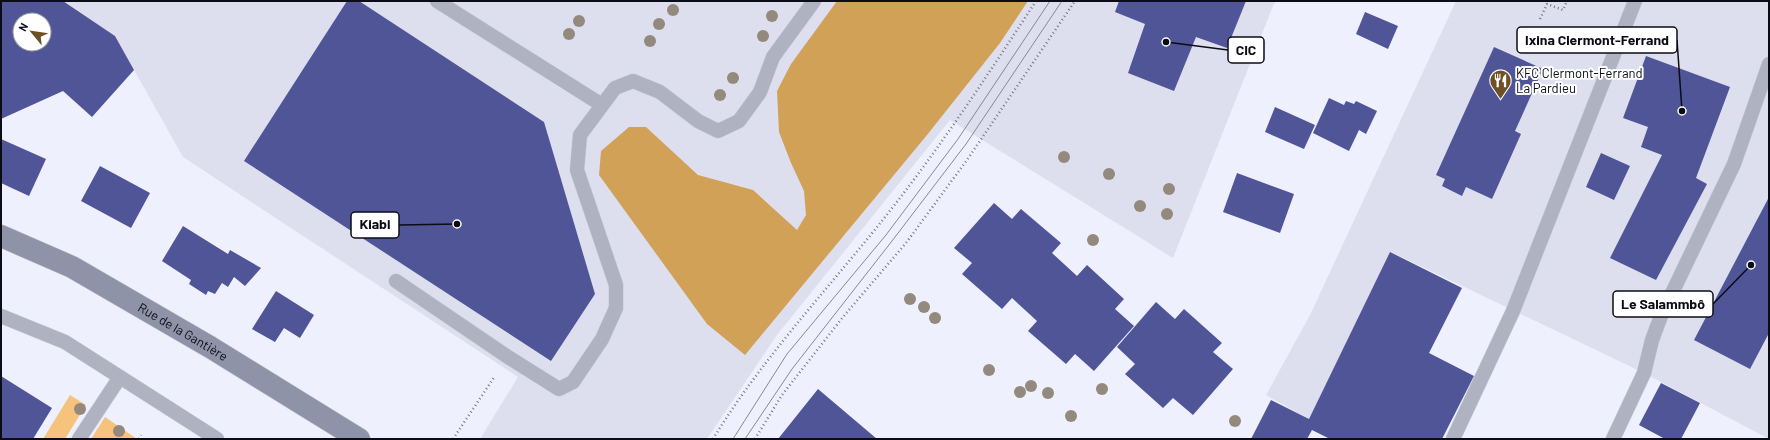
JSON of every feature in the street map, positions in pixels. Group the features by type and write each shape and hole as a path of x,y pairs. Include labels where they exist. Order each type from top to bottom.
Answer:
{"main road":[{"name":"Rue de la Gantière","path":"1,236 72,267 210,347 359,439"}],"lane":[{"path":"437,1 602,105"},
{"path":"396,281 508,357 560,389 573,382 602,339 616,308 616,285 577,170 580,135 615,88 633,81 660,92 698,121 718,131 739,121 760,92 773,57 814,1"},
{"path":"1453,439 1513,311 1635,1"},
{"path":"1613,439 1644,373 1652,340 1661,316 1734,164 1769,64"},
{"path":"1,316 65,342 217,439"},
{"path":"79,439 120,377"}],"path":[{"path":"713,439 726,418 770,357 889,213 943,141 1036,1"},
{"path":"755,439 782,395 843,317 906,243 967,160 1075,1"},
{"path":"1540,19 1547,4 1562,10 1567,1"},
{"path":"453,439 497,373"},
{"path":"139,439 141,435"}],"shaded area":[{"path":"64,1 1275,1 1173,258 950,120 777,335 707,439 480,439 518,377 183,157 115,36"},
{"path":"837,1 1028,1 1000,43 927,135 745,355 707,324 599,175 601,151 629,127 646,127 698,175 753,190 797,230 806,215 804,191 779,132 777,91 791,64"},
{"path":"1456,1 1769,1 1769,439 1644,373 1391,252 1309,419 1266,395 1310,315"},
{"path":"70,395 86,405 65,439 43,439"},
{"path":"105,417 137,439 91,439"}],"building":[{"path":"1,1 63,1 115,36 134,70 92,117 63,91 1,119"},
{"path":"347,1 359,1 544,122 595,294 551,361 244,161"},
{"path":"1119,1 1246,1 1227,48 1196,37 1174,91 1128,73 1145,24 1115,12"},
{"path":"1365,12 1398,26 1388,49 1356,34"},
{"name":"KFC Clermont-Ferrand La Pardieu","path":"1494,47 1543,69 1515,131 1521,134 1492,199 1466,187 1462,196 1442,186 1445,179 1436,175"},
{"path":"1646,56 1730,87 1696,178 1707,184 1656,280 1610,258 1662,155 1641,147 1648,127 1623,118"},
{"path":"1329,98 1344,105 1346,101 1354,104 1356,101 1377,111 1366,134 1359,130 1349,151 1313,133"},
{"path":"1275,107 1315,125 1304,149 1265,132"},
{"path":"1,139 46,159 29,196 1,183"},
{"path":"1601,153 1630,166 1614,200 1586,187"},
{"path":"100,166 150,193 131,228 81,201"},
{"path":"1237,173 1294,194 1280,233 1223,212"},
{"path":"1769,197 1769,333 1750,369 1694,340"},
{"path":"994,203 1012,219 1021,209 1061,243 1052,253 1077,276 1087,265 1124,299 1115,309 1134,326 1094,371 1075,354 1066,364 1028,331 1037,321 1012,298 1002,309 962,274 972,263 954,248"},
{"path":"183,226 228,254 230,250 261,268 245,286 234,277 228,287 222,283 215,294 208,291 206,295 189,284 191,280 162,261"},
{"path":"1390,252 1462,288 1429,353 1474,376 1442,439 1330,439 1312,430 1307,439 1251,439 1271,400 1309,419"},
{"path":"276,291 314,315 300,338 284,328 275,342 252,329"},
{"path":"1156,302 1175,319 1184,309 1222,343 1213,352 1233,369 1193,415 1173,398 1163,408 1125,374 1135,364 1117,347"},
{"path":"1,376 52,408 33,439 1,439"},
{"path":"1661,383 1700,403 1681,439 1665,439 1639,425"},
{"path":"818,389 877,439 778,439"}],"tram line":[{"path":"733,439 787,354 886,235 958,139 1050,1"},
{"path":"745,439 792,369 966,144 1062,1"}],"place":[{"name":"CIC","path":"1166,42"},
{"name":"KFC Clermont-Ferrand La Pardieu","path":"1500,100"},
{"name":"Ixina Clermont-Ferrand","path":"1682,111"},
{"name":"Kiabi","path":"457,224"},
{"name":"Le Salammbô","path":"1751,265"}]}
